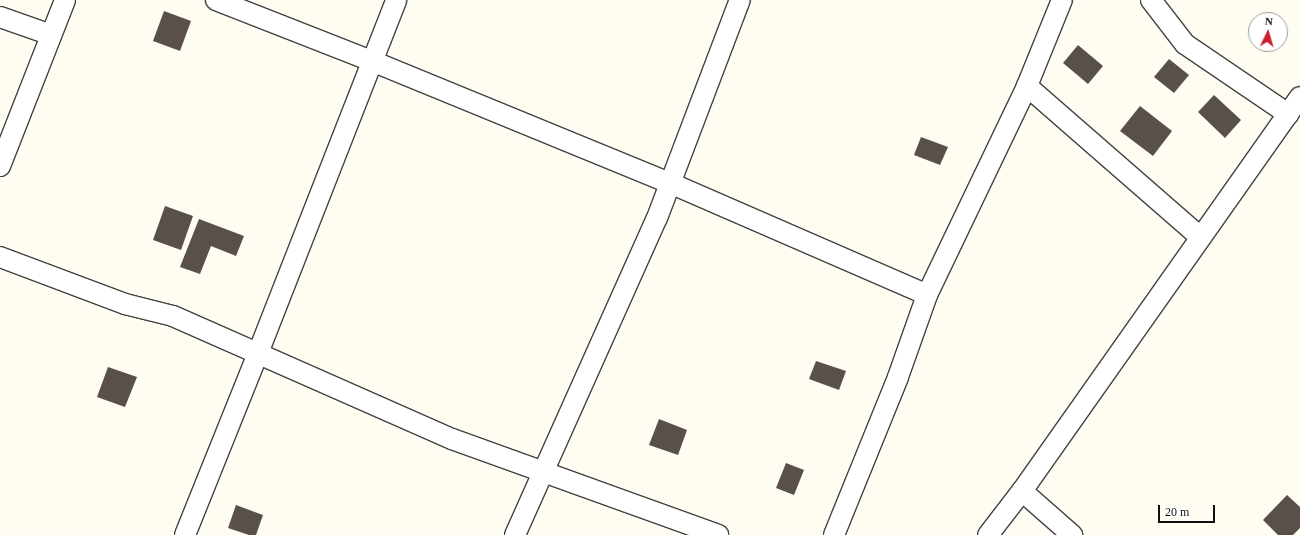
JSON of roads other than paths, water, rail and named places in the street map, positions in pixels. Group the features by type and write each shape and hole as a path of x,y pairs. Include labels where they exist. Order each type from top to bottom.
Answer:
{"street":[{"path":"0,166 65,0"},
{"path":"216,0 372,61 670,183 927,295"},
{"path":"185,535 396,0"},
{"path":"515,535 653,225 740,0"},
{"path":"834,535 898,377 927,295 1027,86 1062,0"},
{"path":"1151,0 1185,44 1288,114"},
{"path":"0,17 51,36"},
{"path":"1027,86 1200,237"},
{"path":"988,535 1022,491 1300,97"},
{"path":"0,257 125,304 173,316 452,439 542,473 718,535"},
{"path":"1022,491 1072,535"}]}
